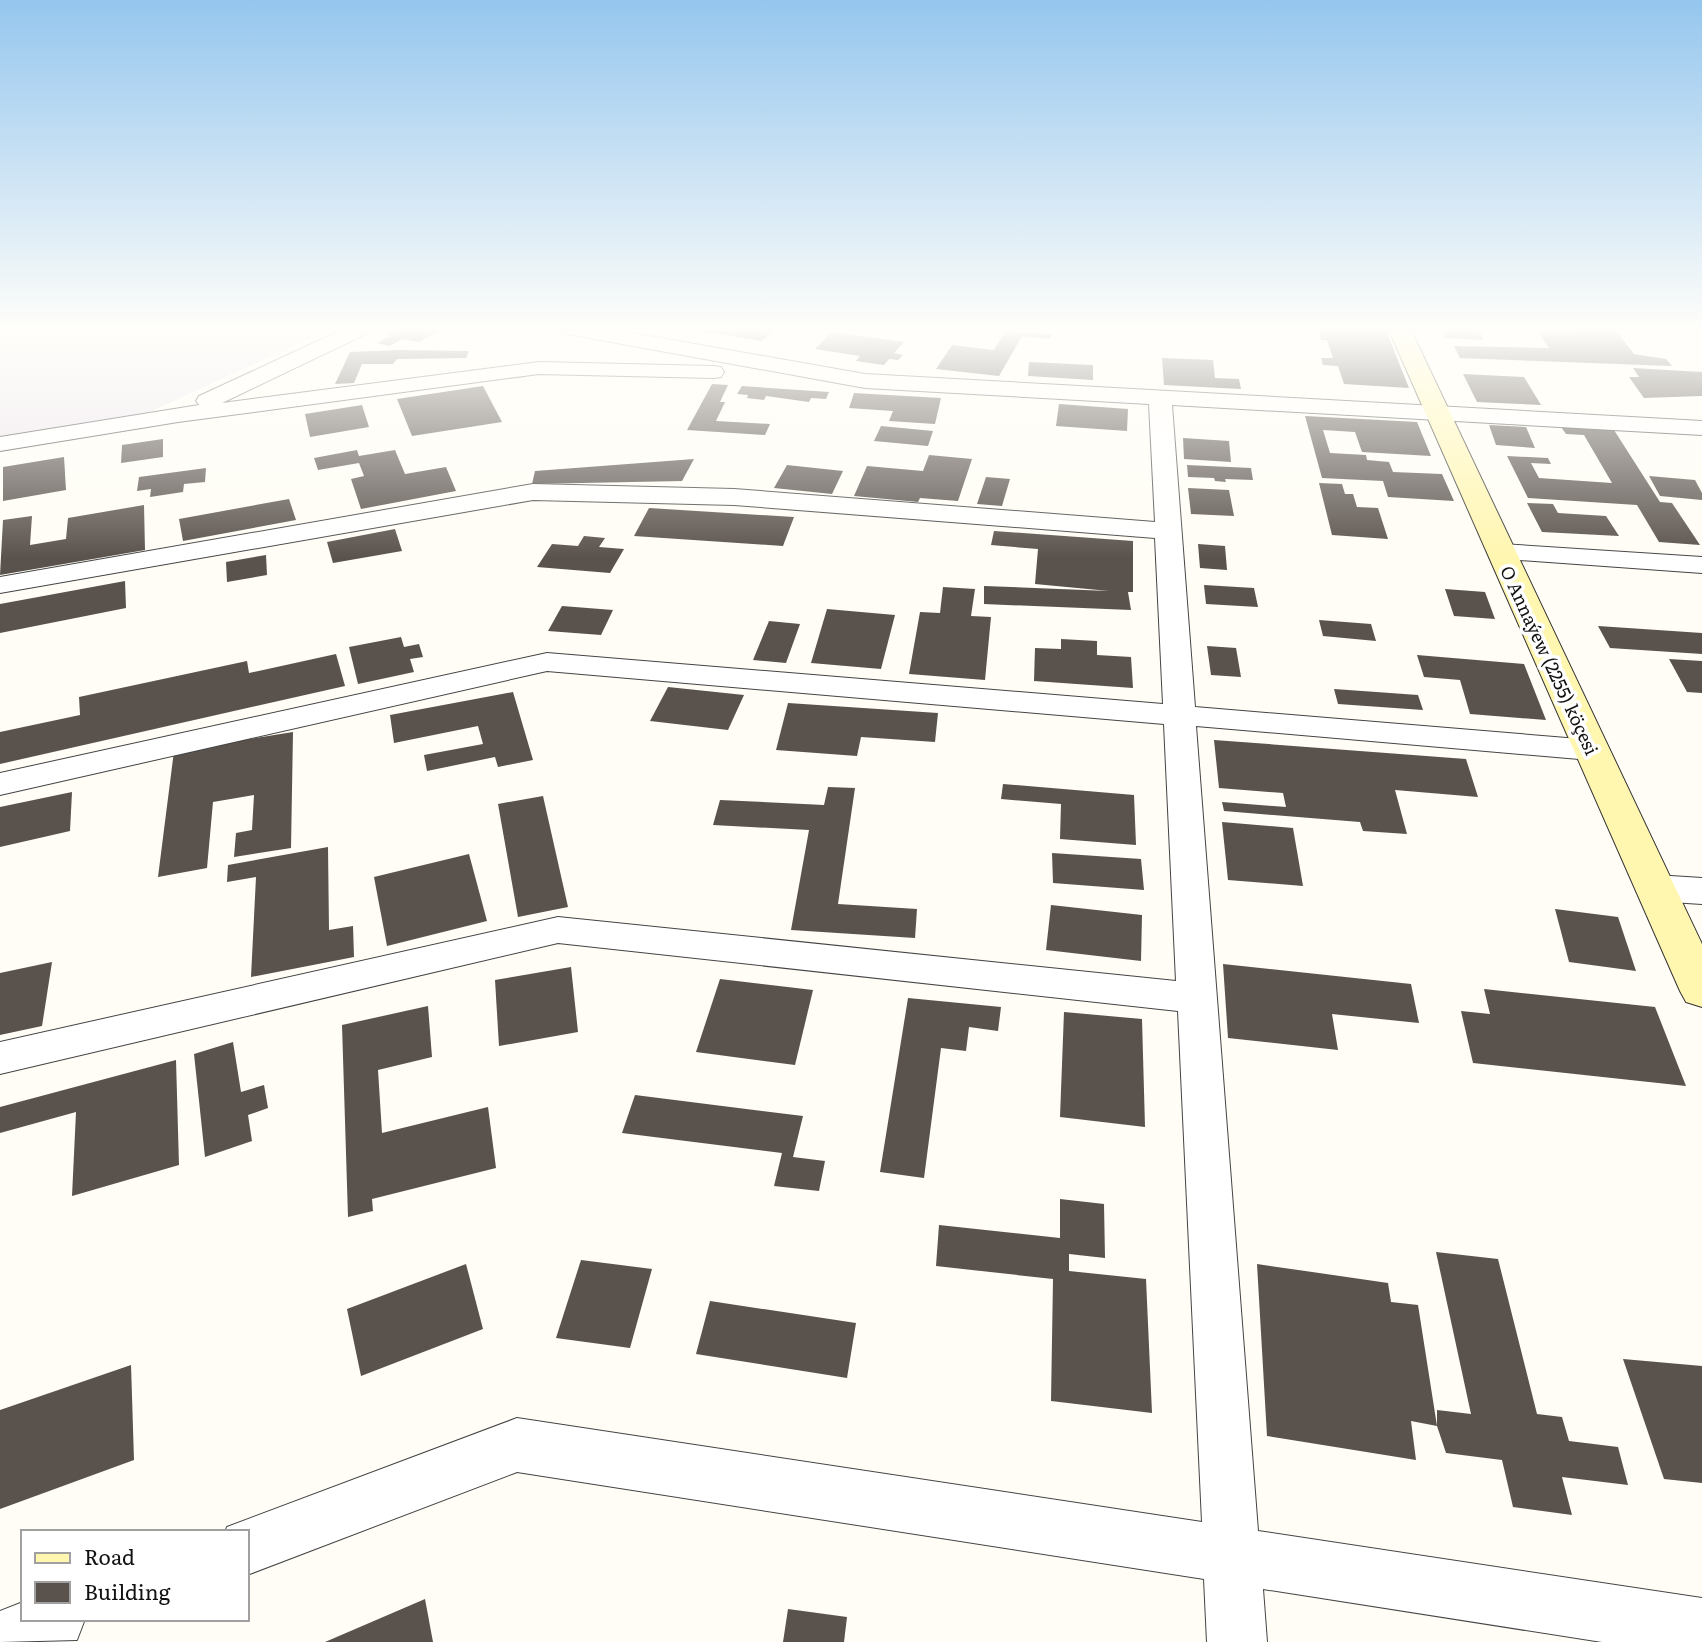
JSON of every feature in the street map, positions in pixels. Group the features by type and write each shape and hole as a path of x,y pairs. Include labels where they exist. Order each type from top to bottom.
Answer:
{"main road":[{"name":"O Annaýew (2255) köçesi","path":"1433,405 1702,990"}],"street":[{"path":"178,415 200,405"},
{"path":"0,444 258,405"},
{"path":"1160,405 1237,1642"},
{"path":"1282,405 1702,428"},
{"path":"0,585 533,492 734,497 1168,531"},
{"path":"1501,552 1702,565"},
{"path":"0,784 547,662 1591,750"},
{"path":"1655,888 1702,891"},
{"path":"0,1058 558,930 1196,998"},
{"path":"248,1547 517,1445 1702,1628"},
{"path":"0,1641 52,1621"}],"shaded area":[{"path":"0,405 166,405 143,415 0,437"}],"building":[{"path":"362,405 369,427 310,437 305,414"},
{"path":"399,405 493,405 502,422 412,436"},
{"path":"701,405 724,405 716,421 770,424 765,435 687,430"},
{"path":"850,405 939,405 935,424 889,421 893,411 849,408"},
{"path":"1059,405 1128,409 1127,431 1056,426"},
{"path":"1305,416 1417,422 1431,456 1362,452 1355,432 1323,430 1330,453 1366,455 1367,460 1389,462 1393,472 1442,474 1454,501 1388,497 1383,481 1322,478"},
{"path":"1489,425 1526,427 1535,448 1496,445"},
{"path":"881,426 933,431 928,446 874,441"},
{"path":"1561,427 1614,430 1660,502 1672,503 1700,545 1659,542 1637,505 1528,498 1507,456 1548,458 1551,464 1531,463 1539,478 1612,483 1584,435 1566,434"},
{"path":"1183,438 1229,441 1231,462 1184,459"},
{"path":"163,439 163,457 121,463 122,445"},
{"path":"357,450 359,456 395,450 405,474 446,467 456,491 361,509 351,479 364,476 359,463 318,470 314,458"},
{"path":"929,455 972,459 958,501 920,498 918,502 854,496 867,466 923,471"},
{"path":"64,457 66,490 3,501 3,467"},
{"path":"694,459 682,481 532,484 535,471"},
{"path":"787,465 843,471 832,494 774,488"},
{"path":"1187,465 1251,468 1253,480 1225,479 1226,482 1215,481 1214,478 1188,477"},
{"path":"206,468 205,482 184,484 183,492 150,497 151,489 137,491 139,477"},
{"path":"1649,476 1695,480 1702,493 1702,500 1660,496"},
{"path":"986,477 1010,479 1002,506 977,504"},
{"path":"1319,483 1342,484 1345,494 1353,494 1357,507 1378,508 1388,539 1332,535"},
{"path":"1188,488 1229,490 1234,516 1191,514"},
{"path":"289,499 296,520 183,541 179,519"},
{"path":"1527,503 1553,504 1558,513 1606,516 1619,536 1542,532"},
{"path":"144,505 145,550 0,575 3,520 32,516 30,545 66,539 68,518"},
{"path":"649,508 794,517 783,546 634,536"},
{"path":"395,529 402,551 333,563 327,542"},
{"path":"994,531 1133,541 1133,592 1128,592 1131,610 984,604 984,586 1109,591 1035,584 1038,549 991,545"},
{"path":"584,536 605,538 599,547 624,549 610,573 537,567 552,544 578,546"},
{"path":"1198,544 1225,546 1227,570 1200,568"},
{"path":"266,555 267,575 227,582 226,562"},
{"path":"125,581 126,608 0,633 0,604"},
{"path":"1204,585 1254,588 1258,607 1206,604"},
{"path":"943,587 975,589 971,616 991,617 985,680 909,674 920,612 940,613"},
{"path":"1445,589 1485,592 1495,619 1454,616"},
{"path":"562,606 613,610 601,635 548,631"},
{"path":"827,609 895,615 881,669 811,663"},
{"path":"1319,620 1371,624 1376,641 1323,636"},
{"path":"769,621 800,624 786,663 753,660"},
{"path":"1598,626 1702,633 1702,654 1610,648"},
{"path":"401,637 404,647 419,644 423,657 410,659 414,672 358,684 349,647"},
{"path":"1061,639 1097,641 1097,655 1131,657 1133,688 1034,681 1035,648 1061,649"},
{"path":"1207,646 1236,648 1241,677 1211,675"},
{"path":"336,654 345,686 0,764 0,732 80,715 79,697 247,661 249,673"},
{"path":"1417,655 1524,664 1546,720 1470,714 1460,680 1424,677"},
{"path":"1669,659 1702,661 1702,693 1687,692"},
{"path":"668,687 744,695 728,730 650,721"},
{"path":"1334,689 1418,695 1423,710 1338,704"},
{"path":"513,692 533,760 498,767 495,757 427,771 424,755 483,744 478,726 394,743 390,715"},
{"path":"788,703 938,713 935,742 861,737 857,756 776,750"},
{"path":"293,732 291,848 234,857 236,833 252,830 254,795 213,802 207,868 158,877 174,751"},
{"path":"1214,740 1466,759 1478,797 1395,790 1407,834 1363,831 1360,822 1224,811 1222,802 1286,807 1283,793 1219,788"},
{"path":"1003,784 1134,795 1136,845 1060,839 1061,804 1001,799"},
{"path":"828,787 855,788 838,904 917,909 915,938 791,930 809,830 713,825 720,800 824,805"},
{"path":"72,792 70,831 0,847 0,807"},
{"path":"543,796 568,907 518,917 498,804"},
{"path":"1222,822 1293,828 1303,886 1228,880"},
{"path":"328,847 329,930 353,926 354,957 251,977 256,877 227,882 228,865"},
{"path":"1052,853 1141,859 1144,890 1053,883"},
{"path":"469,854 487,921 387,946 374,877"},
{"path":"1051,905 1142,915 1141,961 1046,950"},
{"path":"1555,909 1618,917 1636,971 1569,962"},
{"path":"52,962 42,1026 0,1035 0,973"},
{"path":"1223,964 1411,984 1419,1023 1332,1014 1338,1050 1228,1038"},
{"path":"571,967 578,1032 499,1046 495,980"},
{"path":"720,979 813,990 795,1065 696,1052"},
{"path":"1484,989 1655,1007 1686,1086 1473,1063 1461,1011 1490,1014"},
{"path":"908,998 1001,1007 998,1031 969,1027 966,1051 941,1048 924,1178 880,1172"},
{"path":"428,1006 432,1057 378,1070 382,1133 488,1107 496,1168 372,1199 373,1211 348,1217 342,1025"},
{"path":"1064,1012 1142,1019 1145,1127 1060,1117"},
{"path":"233,1042 241,1092 264,1085 268,1108 248,1115 252,1141 205,1157 194,1054"},
{"path":"176,1060 179,1165 72,1196 76,1112 0,1133 0,1107"},
{"path":"635,1095 803,1116 793,1157 825,1161 819,1191 774,1186 782,1153 622,1133"},
{"path":"1060,1199 1104,1204 1105,1258 1069,1254 1069,1271 1146,1279 1152,1413 1051,1401 1053,1279 936,1266 939,1225 1060,1238"},
{"path":"1436,1252 1498,1259 1537,1414 1562,1417 1569,1441 1618,1447 1628,1485 1562,1477 1572,1515 1513,1507 1502,1460 1446,1453 1437,1426 1437,1410 1471,1414"},
{"path":"581,1260 652,1269 630,1348 556,1338"},
{"path":"466,1264 483,1329 361,1376 347,1309"},
{"path":"1257,1264 1388,1283 1391,1302 1418,1305 1437,1426 1411,1421 1416,1460 1267,1436"},
{"path":"710,1301 856,1323 847,1378 696,1354"},
{"path":"1623,1359 1702,1366 1702,1483 1664,1479"},
{"path":"131,1365 134,1460 0,1509 0,1410"},
{"path":"425,1599 433,1642 325,1642"},
{"path":"788,1609 847,1617 844,1642 783,1642"}]}
